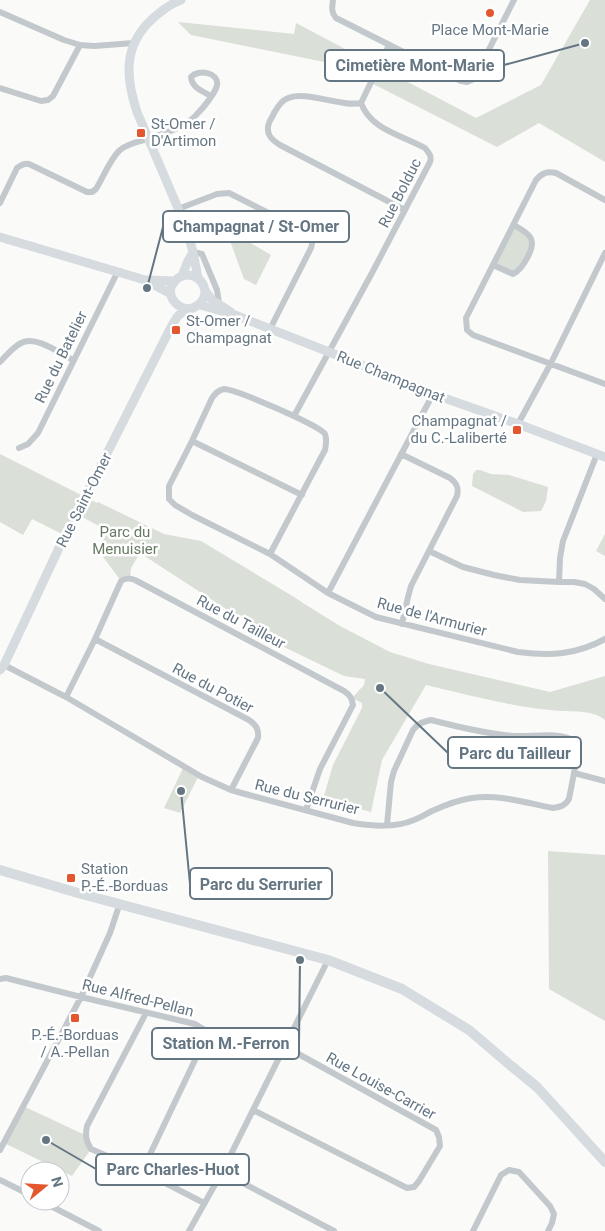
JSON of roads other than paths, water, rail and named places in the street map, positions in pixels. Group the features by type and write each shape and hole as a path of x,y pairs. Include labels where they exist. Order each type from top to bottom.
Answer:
{"main road":[{"path":"0,870 328,960 402,989 469,1030 536,1087 605,1162"}],"street":[{"path":"181,0 165,9 145,25 134,43 129,65 129,78 132,97 186,227 194,252 198,278 205,290 203,301 200,305 185,309 176,304 172,300 171,294 174,282 182,276 188,275 198,278"},
{"path":"334,0 332,13 336,18 460,81 467,82 474,79 514,0"},
{"path":"0,12 80,45 94,46 134,43"},
{"path":"0,88 41,101 48,100 53,96 80,45"},
{"path":"389,45 360,103 346,104 312,97 290,97 280,104 268,124 268,130 269,137 280,145 405,210"},
{"path":"0,203 17,168 25,163 79,189 92,192 96,189 115,155 121,149 191,120 211,96"},
{"name":"Rue Bolduc","path":"294,416 428,167 431,158 425,148 378,126 364,112 360,103"},
{"path":"605,200 556,173 544,172 540,175 466,318 466,330 473,335 605,384"},
{"path":"178,209 217,194 229,193 308,233 312,237 312,248 270,329"},
{"path":"493,265 513,274 518,272 532,248 530,236 514,225"},
{"path":"0,237 118,271 145,280 171,294"},
{"path":"182,276 194,252"},
{"path":"194,252 202,254 217,290 219,303"},
{"path":"518,424 605,252"},
{"name":"Rue du Batelier","path":"19,448 28,444 38,434 118,271"},
{"path":"145,280 174,282"},
{"name":"Rue Champagnat","path":"205,290 212,300 235,315"},
{"name":"Rue Saint-Omer","path":"169,331 172,313 176,304"},
{"name":"Rue Champagnat","path":"200,305 235,315 433,394 601,455"},
{"name":"Rue Saint-Omer","path":"2,667 169,331 179,315 190,309"},
{"path":"0,362 15,347 32,340 73,360"},
{"path":"270,554 302,495 325,450 325,434 294,416 239,393 222,389 217,392 212,398 192,441 302,495"},
{"path":"328,593 433,394"},
{"name":"Rue de l'Armurier","path":"192,441 169,486 169,499 175,505 270,554 328,593 376,617 518,652 536,654 566,654 595,645 605,639"},
{"path":"402,454 450,478 457,486 458,491 411,586 402,624"},
{"path":"559,582 563,541 601,455"},
{"path":"429,551 479,572 520,580 585,584 605,599"},
{"name":"Rue du Tailleur","path":"66,697 121,581 130,578 349,694 353,705 320,769 306,810"},
{"name":"Rue du Potier","path":"95,639 255,724 259,732 258,738 231,790"},
{"name":"Rue du Serrurier","path":"2,667 66,697 202,777 231,790 353,823 370,825 404,824 450,804 474,798 504,798 553,808 561,807 569,799 574,773"},
{"path":"387,825 391,782 394,771 413,730 422,722 431,720 496,734 569,738 575,741 578,752 574,773 605,782"},
{"path":"0,1150 80,997 110,933 120,903"},
{"path":"189,1231 222,1172 328,960"},
{"name":"Rue Alfred-Pellan","path":"0,979 6,978 195,1024 205,1030 206,1037 142,1171"},
{"path":"146,1013 87,1126 86,1142 91,1149 142,1171 204,1203"},
{"name":"Rue Louise-Carrier","path":"253,1110 406,1188 414,1187 419,1181 440,1146 436,1130 284,1046"},
{"path":"473,1231 501,1175 509,1170 519,1172 550,1206 554,1214 548,1231"},
{"path":"222,1172 334,1231"},
{"path":"0,1180 20,1190"},
{"path":"60,1211 99,1231"}],"place":[{"name":"Place Mont-Marie","path":"490,13"},
{"name":"Cimetière Mont-Marie","path":"585,43"},
{"name":"St-Omer / D'Artimon","path":"141,133"},
{"name":"Champagnat / St-Omer","path":"147,288"},
{"name":"St-Omer / Champagnat","path":"176,330"},
{"name":"Champagnat / du C.-Laliberté","path":"517,430"},
{"name":"Parc du Tailleur","path":"380,688"},
{"name":"Parc du Serrurier","path":"181,791"},
{"name":"Station P.-É.-Borduas","path":"71,878"},
{"name":"Station M.-Ferron","path":"300,960"},
{"name":"P.-É.-Borduas / A.-Pellan","path":"75,1018"},
{"name":"Parc Charles-Huot","path":"46,1140"}],"park label":[{"name":"Parc du Menuisier","path":"125,540"}]}
